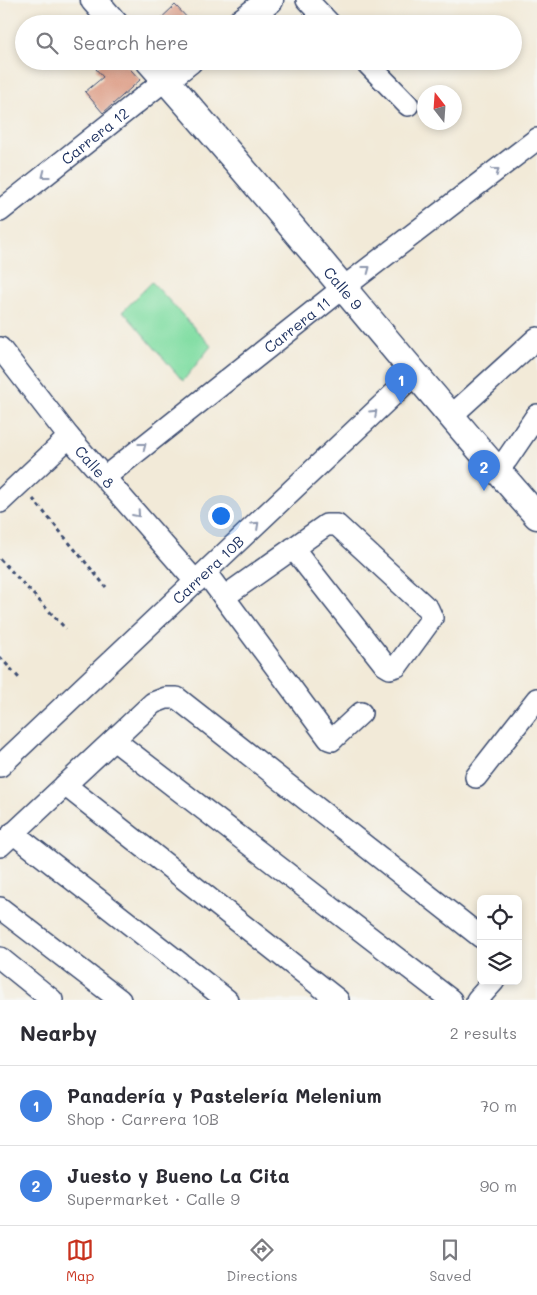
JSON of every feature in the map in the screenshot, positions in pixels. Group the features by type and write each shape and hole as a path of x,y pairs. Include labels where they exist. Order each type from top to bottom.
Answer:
{"main road":[{"path":"94,0 107,15"},
{"path":"250,15 270,0"},
{"name":"Calle 9","path":"157,70 450,417 537,516"}],"street":[{"path":"307,0 321,15"},
{"name":"Carrera 12","path":"0,211 157,70"},
{"path":"375,70 408,105"},
{"name":"Carrera 11","path":"105,476 343,288 537,139"},
{"path":"450,417 537,338"},
{"name":"Calle 8","path":"4,361 105,476 201,577 224,597 329,739 335,738 361,713"},
{"name":"Carrera 10B","path":"0,766 415,374"},
{"path":"497,470 507,459 537,415"},
{"path":"0,502 70,438"},
{"path":"224,597 293,548 326,525 337,525 428,609 432,618 397,666 390,668 385,665 293,548"},
{"path":"226,1000 7,839 153,703 166,698 177,698 477,934"},
{"path":"476,777 537,699"},
{"path":"114,740 451,1000"},
{"path":"65,785 338,1000"},
{"path":"0,908 120,1000"},
{"path":"0,958 52,1000"},
{"path":"477,1000 490,985"}],"path":[{"path":"20,483 106,587"},
{"path":"0,559 66,629"},
{"path":"0,657 19,678"}],"green space":[{"path":"152,282 211,346 183,381 123,311"}],"building":[{"path":"175,5 184,15 164,15"},
{"path":"97,70 131,70 140,80 103,113 85,92 103,77"}],"place":[{"name":"Panadería y Pastelería Melenium","path":"401,404"},
{"name":"Juesto y Bueno La Cita","path":"484,491"}]}
